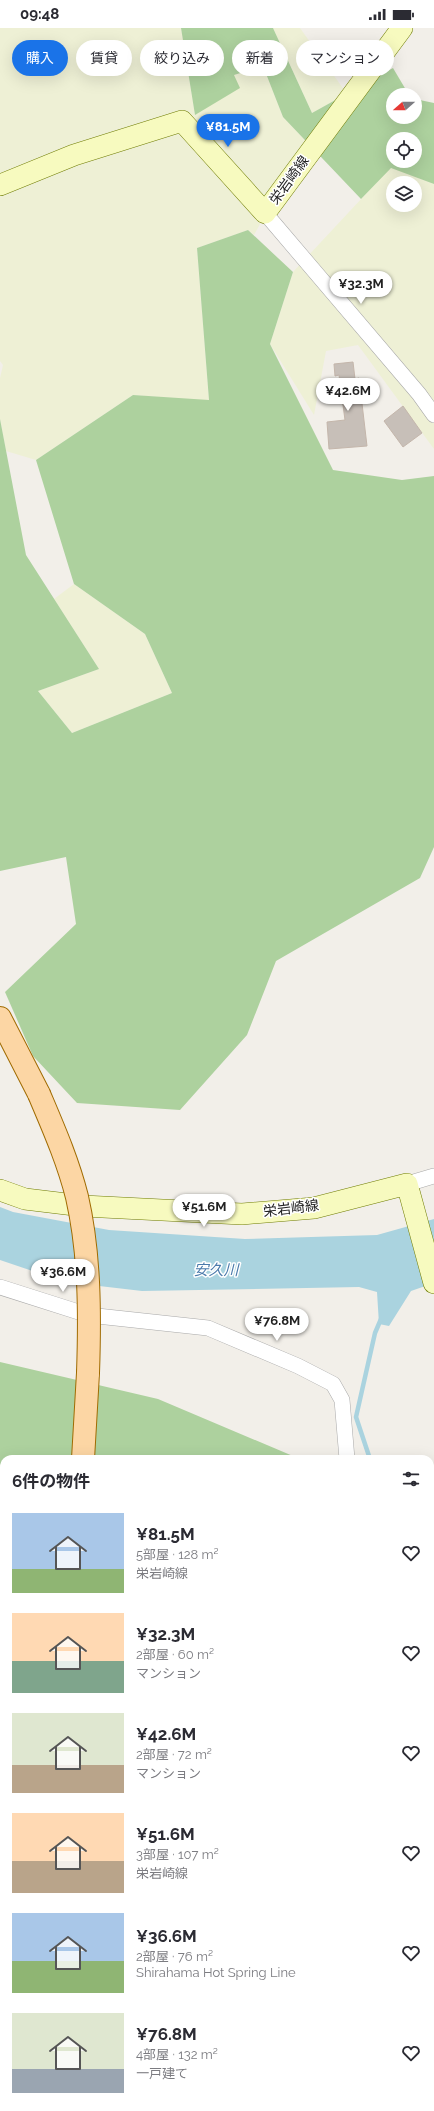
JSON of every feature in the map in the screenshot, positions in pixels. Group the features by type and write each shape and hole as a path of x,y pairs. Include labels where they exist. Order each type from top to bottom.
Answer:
{"main road":[{"name":"栄岩崎線","path":"0,185 74,155 182,122 265,213 402,28"},
{"path":"0,1018 39,1094 68,1166 77,1198 83,1234 88,1301 88,1373 83,1455"},
{"name":"栄岩崎線","path":"0,1190 25,1199 84,1206 242,1214 314,1208 407,1184"},
{"path":"407,1184 434,1283"}],"street":[{"path":"265,213 419,394 434,415"},
{"path":"407,1184 434,1176"},
{"path":"0,1287 88,1315 208,1328 298,1366 333,1384 342,1400 347,1455"}],"green space":[{"path":"0,28 181,28 183,40 140,40 140,76 189,76 195,115 233,76 267,76 283,117 306,141 254,235 248,230 197,248 209,401 133,395 36,460 6,451 0,419 0,378 3,365 0,361"},
{"path":"181,28 273,28 279,40 232,40 232,76 234,76 240,88 195,115 189,76 224,76 224,40 183,40"},
{"path":"273,28 300,28 309,40 296,40 296,76 334,76 347,94 312,113 288,61 288,40 279,40"},
{"path":"288,61 312,113 379,76 394,76 394,70 405,88 386,88 386,124 422,124 422,100 434,103 434,184 422,180 422,176 412,176 391,168 361,199 283,117 267,76 288,76"},
{"path":"390,168 414,176 386,176 386,212 422,212 422,179 434,184 434,449 358,345 326,351 314,415 270,344 293,272"},
{"path":"248,230 293,272 270,344 333,470 402,480 434,476 434,847 420,878 276,961 247,1035 180,1110 77,1103 33,1056 5,992 76,924 66,857 0,871 0,419 26,555 99,669 38,691 72,733 172,693 145,634 74,584 36,460 133,395 209,400 197,248"},
{"path":"74,584 145,634 172,693 72,733 38,691 99,669 54,599"},
{"path":"0,1362 158,1399 291,1455 0,1455"}],"water":[{"name":"安久川","path":"0,1207 13,1212 109,1230 245,1239 377,1235 434,1219 434,1283 411,1291 389,1326 379,1324 377,1292 359,1287 142,1291 65,1282 0,1260"}],"building":[{"path":"353,362 355,379 359,378 367,446 329,449 327,422 345,420 339,375 335,376 334,364"},
{"path":"403,406 422,433 403,447 384,421"}],"waterway":[{"path":"369,1455 356,1417 375,1333 381,1319"}]}
